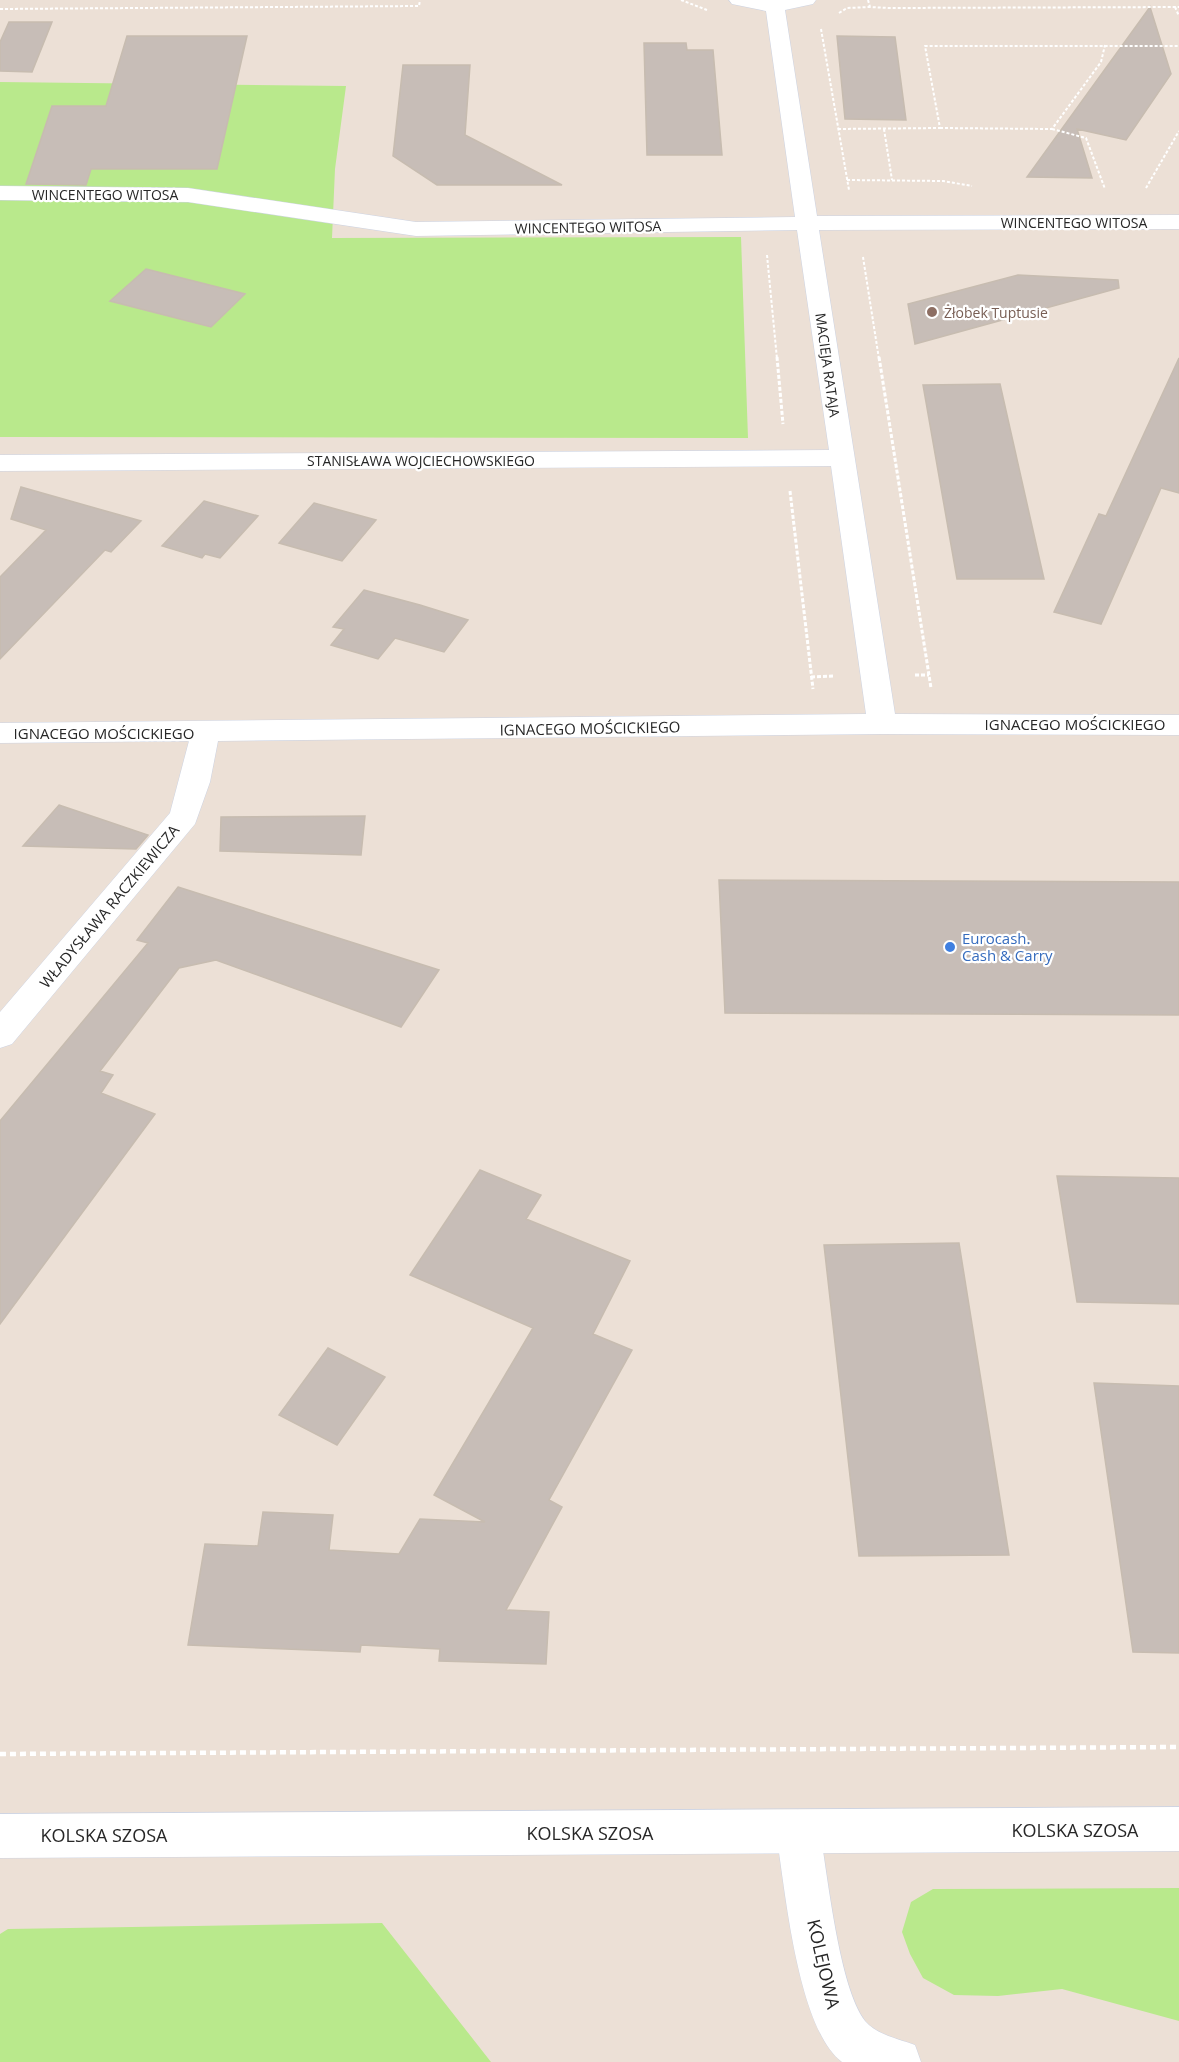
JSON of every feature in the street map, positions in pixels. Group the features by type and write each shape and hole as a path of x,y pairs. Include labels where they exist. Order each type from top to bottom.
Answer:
{"street":[{"path":"739,0 776,7 806,0"},
{"name":"MACIEJA RATAJA","path":"776,7 882,724"},
{"name":"WINCENTEGO WITOSA","path":"0,193 188,195 416,229 807,223 1179,222"},
{"name":"STANISŁAWA WOJCIECHOWSKIEGO","path":"0,463 841,458"},
{"name":"IGNACEGO MOŚCICKIEGO","path":"0,733 882,724 1179,724"},
{"name":"WŁADYSŁAWA RACZKIEWICZA","path":"0,1035 184,817 195,782 205,732"},
{"name":"KOLSKA SZOSA","path":"0,1836 1179,1829"},
{"name":"KOLEJOWA","path":"798,1832 828,1991 837,2019 850,2039 868,2051 898,2062"}],"path":[{"path":"0,9 419,6 420,0"},
{"path":"868,0 870,7 890,8 1177,7 1179,16"},
{"path":"1167,0 1170,7"},
{"path":"821,29 849,191"},
{"path":"1052,129 1101,62 1105,45"},
{"path":"939,128 925,46 1179,46"},
{"path":"838,129 1052,129 1086,138 1105,189"},
{"path":"884,129 892,180"},
{"path":"847,180 943,181 974,186"},
{"path":"762,224 813,693"},
{"path":"861,250 931,692"},
{"path":"0,1754 1179,1747"}],"green space":[{"path":"0,82 346,86 335,169 332,238 741,237 748,438 0,437"},
{"path":"1179,1888 1179,2021 1062,1989 998,1996 954,1995 923,1978 910,1954 902,1932 911,1902 933,1889"},
{"path":"382,1923 491,2062 0,2062 0,1934 8,1929"}],"building":[{"path":"1150,7 1171,74 1126,140 1077,129 1092,178 1027,177"},
{"path":"9,22 52,22 32,72 0,71 0,42"},
{"path":"127,36 247,36 217,169 91,169 86,185 26,184 52,106 106,106"},
{"path":"837,36 895,37 906,120 845,119"},
{"path":"644,43 686,43 687,50 713,50 722,155 647,155"},
{"path":"403,65 470,65 465,135 562,185 437,185 393,156"},
{"path":"146,269 245,294 211,327 110,301"},
{"path":"1018,275 1118,280 1119,288 915,344 908,304"},
{"path":"1179,358 1179,493 1161,488 1101,624 1054,612 1099,514 1106,516"},
{"path":"1000,384 1044,579 957,579 923,385"},
{"path":"21,487 141,521 111,552 105,550 0,659 0,577 46,530 11,519"},
{"path":"204,501 258,516 220,558 205,554 202,558 162,546"},
{"path":"314,503 376,520 342,561 279,543"},
{"path":"364,590 468,620 444,652 395,638 378,659 331,645 344,629 333,627"},
{"path":"59,805 148,835 136,849 23,846"},
{"path":"365,816 361,855 220,851 221,817"},
{"name":"Eurocash. Cash & Carry","path":"719,880 1179,882 1179,1015 725,1013"},
{"path":"178,887 439,970 401,1027 216,960 179,968 100,1071 113,1075 101,1093 155,1114 0,1324 0,1121 148,943 137,940"},
{"path":"480,1170 541,1195 526,1219 630,1261 593,1334 632,1350 549,1500 562,1507 506,1610 549,1612 546,1664 439,1661 440,1649 361,1645 360,1652 188,1645 205,1544 258,1546 263,1512 333,1515 329,1550 399,1554 420,1519 485,1522 434,1495 533,1328 410,1275"},
{"path":"1057,1176 1179,1178 1179,1304 1077,1302"},
{"path":"959,1243 1009,1555 859,1556 824,1245"},
{"path":"328,1348 385,1377 337,1445 279,1415"},
{"path":"1094,1383 1179,1386 1179,1653 1133,1652"}],"place":[{"name":"Żłobek Tuptusie","path":"932,312"},
{"name":"Eurocash. Cash & Carry","path":"950,947"}]}
